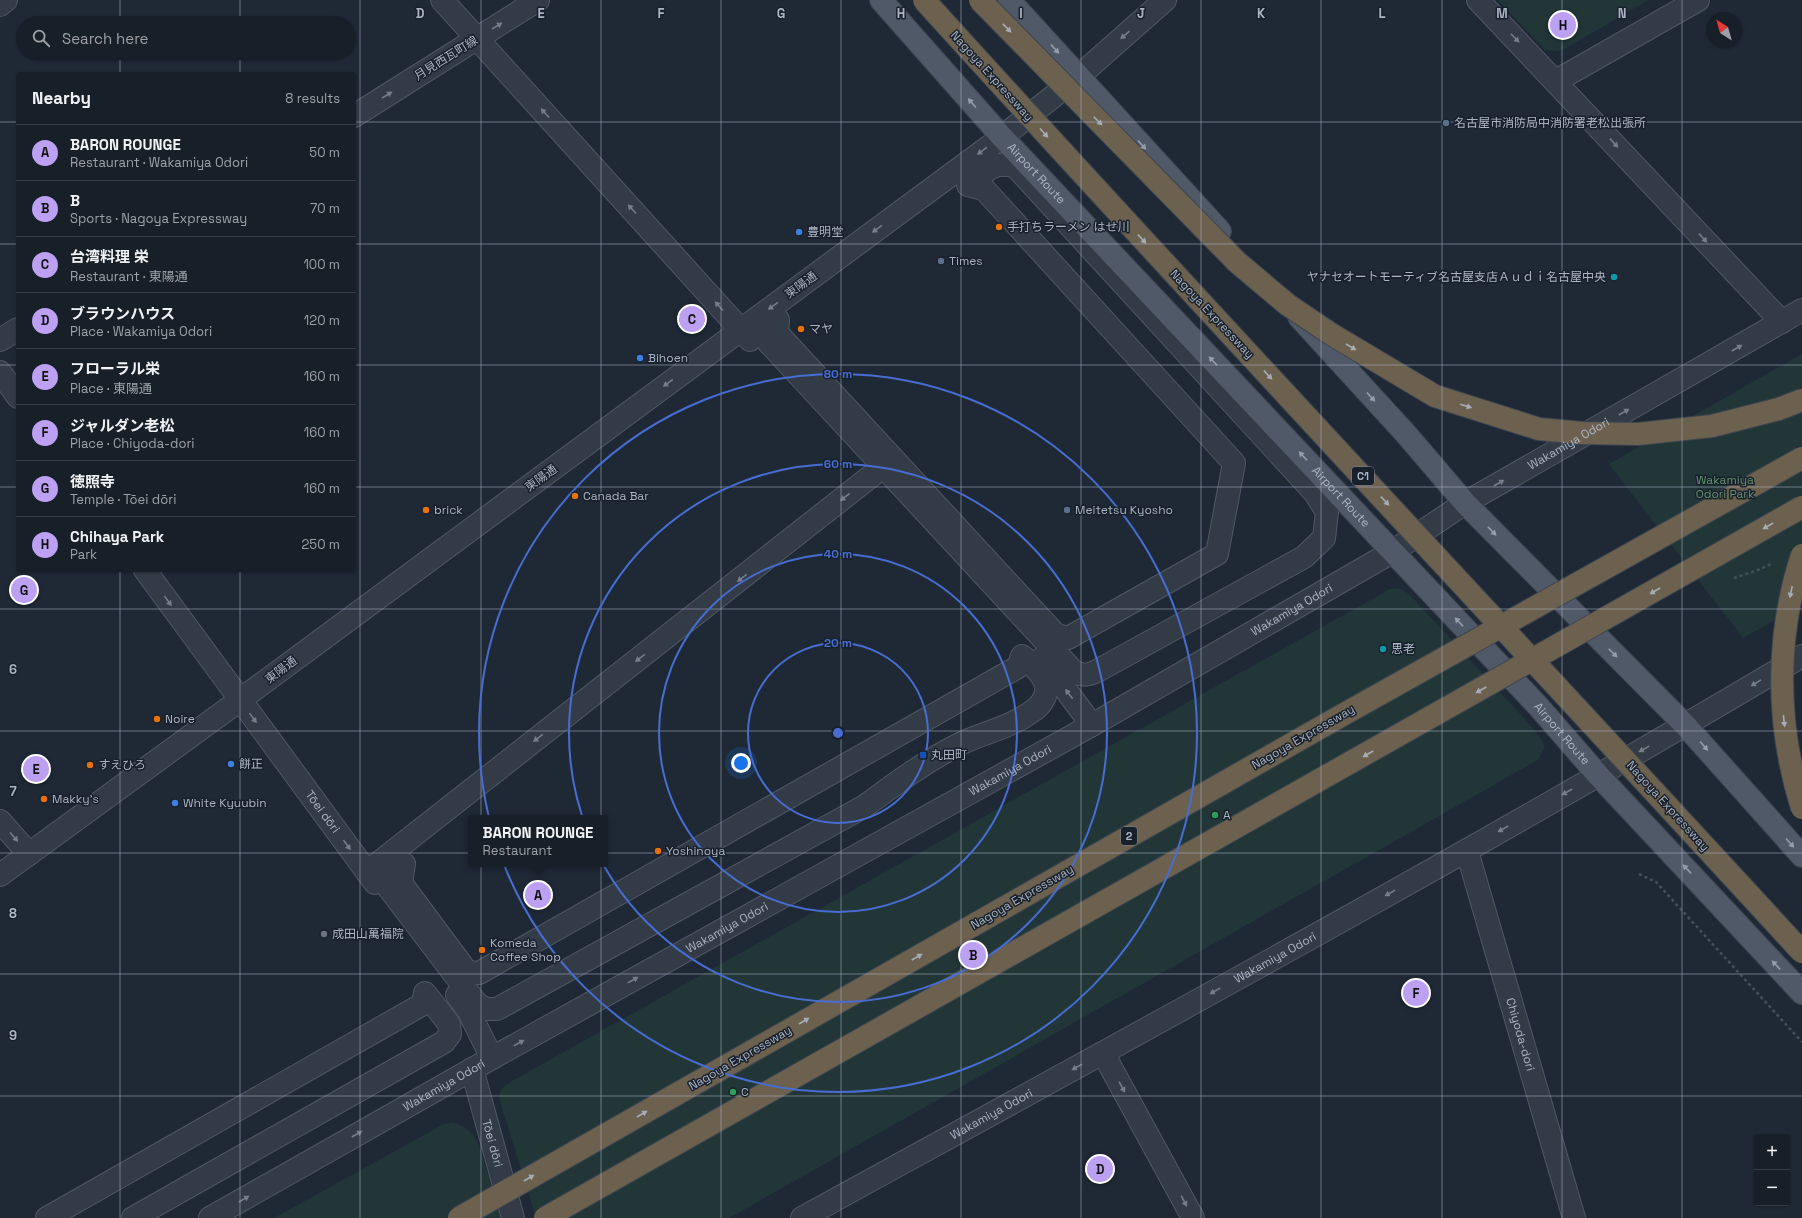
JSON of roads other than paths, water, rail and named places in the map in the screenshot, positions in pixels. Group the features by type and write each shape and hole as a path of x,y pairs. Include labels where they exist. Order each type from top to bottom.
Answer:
{"highway":[{"name":"Nagoya Expressway","path":"924,0 1072,164 1607,739 1802,952"},
{"path":"980,0 1237,262 1288,305 1331,334 1435,396 1539,429 1582,433 1638,434 1712,426 1779,409 1802,400"},
{"name":"Nagoya Expressway","path":"459,1218 1346,713 1802,458"},
{"path":"545,1218 1802,507"},
{"path":"1802,555 1794,579 1786,616 1781,687 1783,721 1789,757 1802,808"}],"main road":[{"name":"Airport Route","path":"881,0 1002,137 1538,706 1598,775 1802,993"},
{"path":"1009,0 1406,434 1465,503 1686,726 1802,856"}],"street":[{"path":"0,5 6,0"},
{"path":"442,0 741,329 875,473 1054,674 1092,725"},
{"name":"月見西瓦町線","path":"356,115 538,0"},
{"name":"東陽通","path":"0,875 240,700 1002,137 1079,76 1164,0"},
{"path":"1478,0 1782,322"},
{"path":"1556,81 1698,0"},
{"path":"998,165 1010,165 1016,167 1315,493 1327,512 1324,538 1304,557 1092,674 1079,675 1072,670 769,343 766,332 770,326 778,320 778,333 1056,635 1068,638 1217,554 1234,463 984,189 968,185 990,168 998,165"},
{"name":"Wakamiya Odori","path":"210,1218 472,1069 1092,725 1392,552 1465,503 1802,310"},
{"path":"0,340 16,330"},
{"path":"0,372 16,394"},
{"path":"367,872 875,473"},
{"name":"Tōei dōri","path":"146,572 468,1010 492,1058"},
{"path":"1022,656 1038,670 1045,682 1046,689 1041,704 1011,725 963,743 910,772 865,806 498,1009 486,1009 476,1004 391,892 388,887 389,878 404,864 401,883 468,972 479,973 1018,667 1022,656"},
{"path":"1598,775 1686,726 1802,656"},
{"name":"Wakamiya Odori","path":"802,1218 1467,851 1598,775"},
{"path":"0,821 29,854"},
{"name":"Chiyoda-dori","path":"1467,851 1574,1218"},
{"path":"47,1218 422,1004 426,994 449,1024 450,1034 444,1042 133,1218"},
{"path":"1103,1053 1193,1218"},
{"name":"Tōei dōri","path":"472,1069 513,1218"}],"place":[{"name":"Chihaya Park","path":"1563,25"},
{"name":"名古屋市消防局中消防署老松出張所","path":"1446,123"},
{"name":"手打ちラーメン はせ川","path":"999,227"},
{"name":"豊明堂","path":"799,232"},
{"name":"Times","path":"941,261"},
{"name":"ヤナセオートモーティブ名古屋支店Ａｕｄｉ名古屋中央","path":"1614,277"},
{"name":"台湾料理 栄","path":"692,319"},
{"name":"マヤ","path":"801,329"},
{"name":"Bihoen","path":"640,358"},
{"name":"Canada Bar","path":"575,496"},
{"name":"brick","path":"426,510"},
{"name":"Meitetsu Kyosho","path":"1067,510"},
{"name":"徳照寺","path":"24,590"},
{"name":"思老","path":"1383,649"},
{"name":"Noire","path":"157,719"},
{"name":"丸田町","path":"923,755"},
{"name":"餅正","path":"231,764"},
{"name":"すえひろ","path":"90,765"},
{"name":"フローラル栄","path":"36,769"},
{"name":"Makky's","path":"44,799"},
{"name":"White Kyuubin","path":"175,803"},
{"name":"A","path":"1215,815"},
{"name":"Yoshinoya","path":"658,851"},
{"name":"BARON ROUNGE","path":"538,895"},
{"name":"成田山萬福院","path":"324,934"},
{"name":"Komeda Coffee Shop","path":"482,950"},
{"name":"B","path":"973,955"},
{"name":"ジャルダン老松","path":"1416,993"},
{"name":"C","path":"733,1092"},
{"name":"ブラウンハウス","path":"1100,1169"}],"park label":[{"name":"Wakamiya Odori Park","path":"1725,487"}]}
